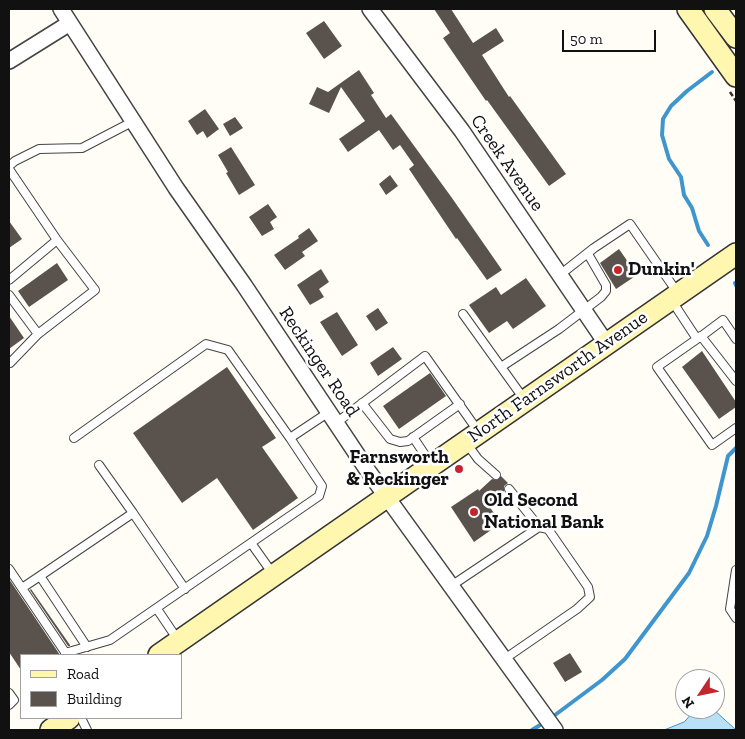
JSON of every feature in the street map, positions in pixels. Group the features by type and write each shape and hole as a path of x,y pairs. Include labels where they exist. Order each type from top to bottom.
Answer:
{"main road":[{"path":"688,9 736,76"},
{"path":"715,9 736,37"},
{"name":"North Farnsworth Avenue","path":"160,654 736,254"},
{"path":"51,730 68,719"}],"street":[{"name":"Reckinger Road","path":"60,9 132,122 332,417 387,497 555,730"},
{"name":"Creek Avenue","path":"370,9 462,132 561,274 606,343"},
{"path":"9,61 70,24"}],"lane":[{"path":"10,363 38,334 95,290 57,240 9,168 15,161 39,149 82,148 132,122"},
{"path":"561,274 594,248 630,224 699,337 736,381"},
{"path":"9,280 57,240"},
{"path":"502,368 559,329 601,297 606,291 606,285 588,254"},
{"path":"9,295 38,334"},
{"path":"463,314 525,400"},
{"path":"736,339 723,320 657,367 712,445 736,428"},
{"path":"9,569 66,654 110,640 319,496 322,486 228,350 206,344 74,438"},
{"path":"290,438 362,403 425,356 460,404 473,437 478,459 496,475"},
{"path":"362,403 390,440 400,442 413,437 460,404"},
{"path":"413,437 432,466"},
{"path":"99,465 185,589"},
{"path":"504,660 577,609 590,597 588,587 548,529 538,527 509,490"},
{"path":"22,588 133,514"},
{"path":"451,586 538,527"},
{"path":"251,543 274,576"},
{"path":"736,570 730,609 736,618"},
{"path":"40,576 87,647"},
{"path":"157,608 179,641"},
{"path":"9,693 14,700 9,705"}],"water":[{"path":"687,719 724,719 736,730 664,730"}],"building":[{"path":"434,9 451,9 473,43 496,28 504,41 482,55 509,97 566,174 549,186 486,101 443,38 450,33"},
{"path":"324,21 342,46 324,59 306,33"},
{"path":"359,70 374,93 371,95 386,118 391,114 502,270 487,280 456,239 409,169 414,165 400,145 393,150 379,130 348,152 339,139 365,121 341,87 329,113 309,104 317,87 328,92"},
{"path":"205,109 219,129 207,138 203,131 197,135 188,121"},
{"path":"235,117 243,128 230,136 223,124"},
{"path":"231,147 255,185 239,195 218,155"},
{"path":"390,175 398,186 386,195 379,184"},
{"path":"268,204 277,217 270,222 274,229 262,236 249,217"},
{"path":"9,221 22,239 9,248"},
{"path":"309,228 318,241 302,252 305,256 285,270 274,255 299,238 298,236"},
{"name":"Dunkin'","path":"619,249 637,275 616,289 600,263"},
{"path":"57,263 68,280 29,307 18,291"},
{"path":"321,269 329,282 319,289 324,297 310,305 297,285"},
{"path":"526,278 546,306 513,329 507,321 489,333 469,305 496,287 501,295"},
{"path":"378,308 388,323 376,331 366,316"},
{"path":"337,312 358,345 342,356 320,322"},
{"path":"9,316 24,338 9,349"},
{"path":"393,347 402,359 378,376 370,363"},
{"path":"702,351 736,402 736,407 719,419 682,367"},
{"path":"227,367 276,438 262,447 298,498 253,530 217,478 182,503 133,433"},
{"path":"430,373 446,396 399,429 383,406"},
{"name":"Old Second National Bank","path":"501,476 508,483 504,486 504,491 489,506 501,523 474,542 451,507 478,489 479,491 492,479 497,480"},
{"path":"9,579 59,654 20,654 20,668 9,652"},
{"path":"31,589 70,645 70,646 68,646"},
{"path":"570,653 582,672 565,682 553,663"}],"waterway":[{"path":"708,245 699,231 692,208 684,195 681,177 669,159 662,135 663,119 671,106 712,72"},
{"path":"551,718 602,680 625,659 689,573 707,536 728,456 736,448"},
{"path":"532,730 545,722"}],"place":[{"name":"Dunkin'","path":"618,270"},
{"name":"Farnsworth & Reckinger","path":"459,469"},
{"name":"Old Second National Bank","path":"474,512"}]}
